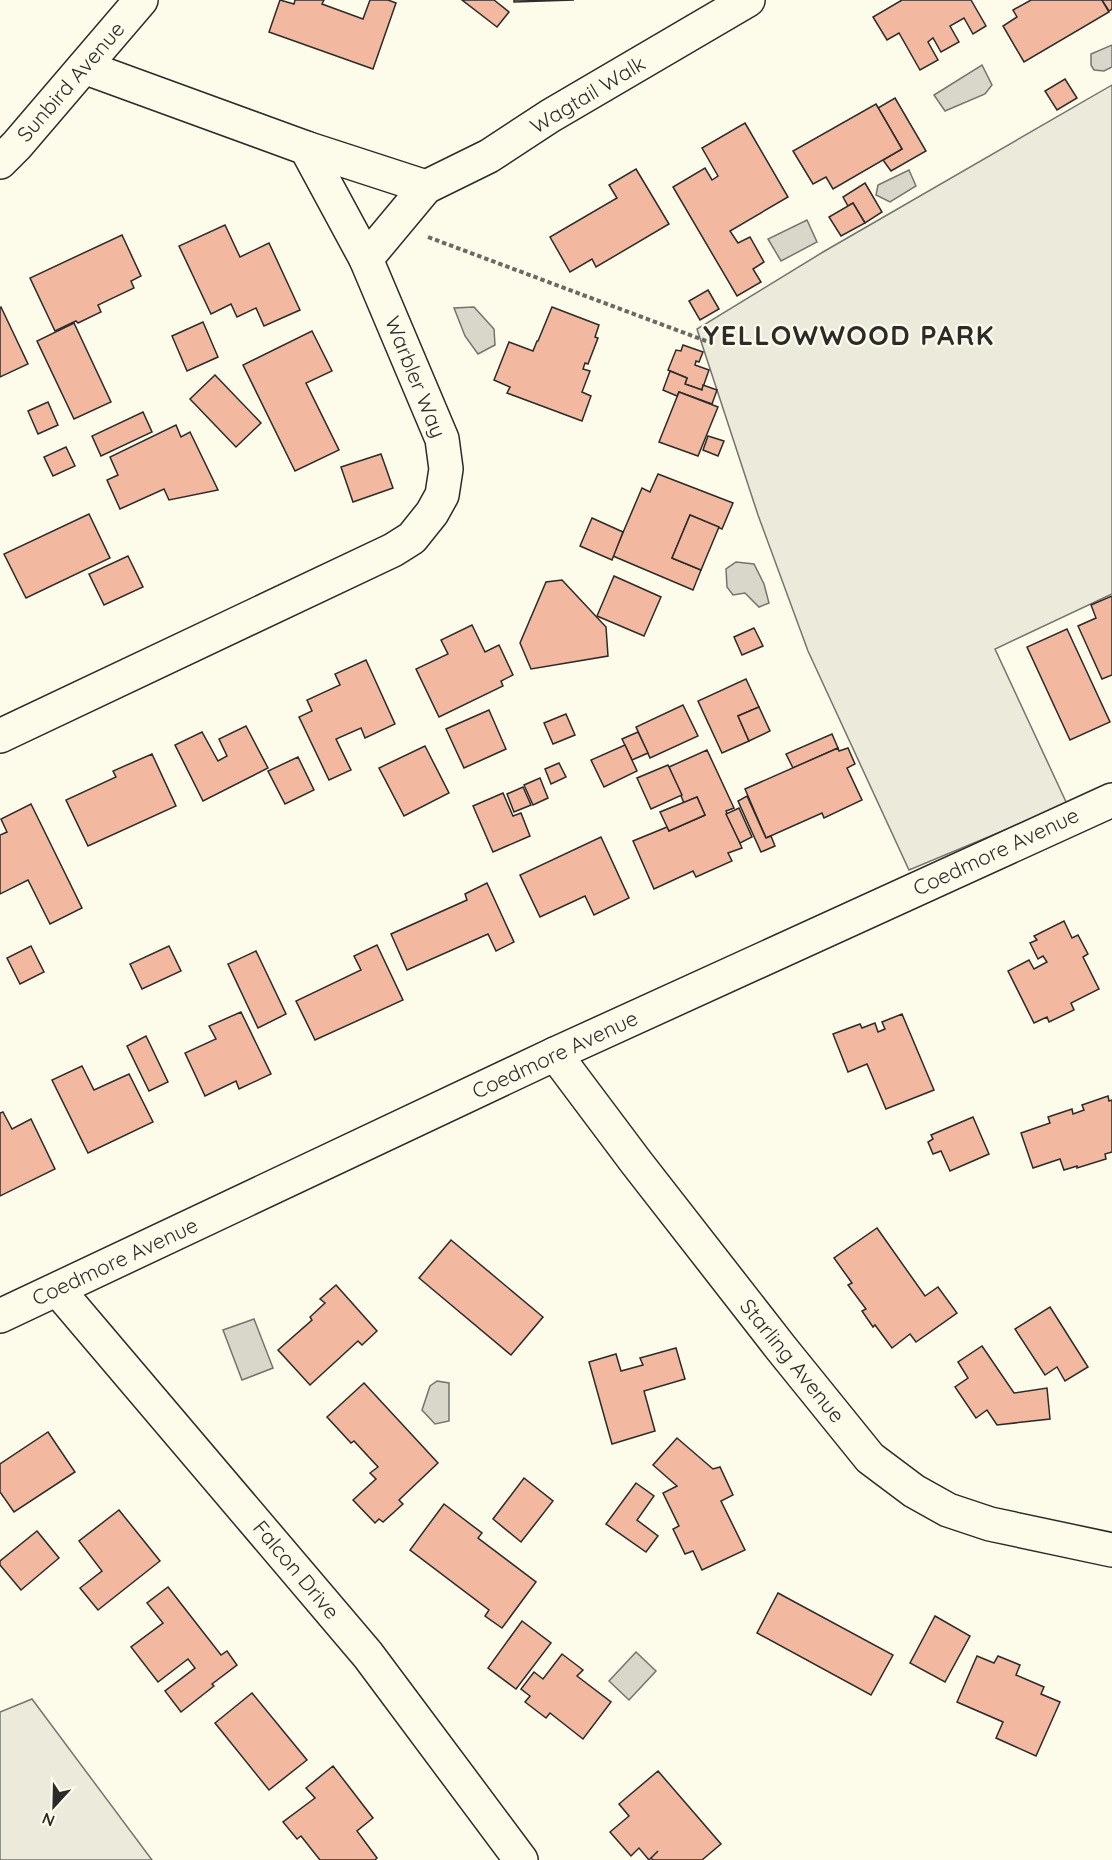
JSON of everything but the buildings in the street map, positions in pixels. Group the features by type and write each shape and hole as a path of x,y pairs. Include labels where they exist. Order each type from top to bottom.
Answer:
{"street":[{"name":"Sunbird Avenue","path":"0,162 141,0"},
{"name":"Wagtail Walk","path":"366,259 426,186 489,156 550,117 748,0"},
{"path":"84,66 306,148 426,186"},
{"name":"Warbler Way","path":"0,736 393,550 412,538 432,513 442,495 446,469 442,439 366,259 306,148"},
{"name":"Coedmore Avenue","path":"0,1316 555,1054 1112,800"},
{"name":"Starling Avenue","path":"555,1054 665,1199 870,1458 914,1491 948,1510 990,1524 1112,1550"},
{"name":"Falcon Drive","path":"58,1290 368,1655 521,1860"}],"path":[{"path":"395,224 714,344"}],"shaded area":[{"path":"1112,45 1112,67 1104,71 1094,70 1091,65 1091,54"},
{"path":"982,65 992,85 985,94 945,111 934,95"},
{"path":"1112,85 1112,594 995,649 1067,804 909,870 808,651 758,515 697,329 823,252"},
{"path":"909,170 916,186 890,202 876,195 878,185"},
{"path":"807,220 817,242 781,261 768,239"},
{"path":"474,307 494,329 495,345 478,354 465,336 454,308"},
{"path":"736,562 754,564 764,584 769,603 759,607 745,593 733,595 727,587 726,569"},
{"path":"254,1319 273,1368 242,1380 223,1330"},
{"path":"437,1381 449,1383 449,1421 435,1424 422,1410 430,1386"},
{"path":"636,1652 656,1671 629,1700 609,1681"},
{"path":"32,1699 152,1860 0,1860 0,1712"}],"district":[{"name":"YELLOWWOOD PARK","path":"849,336"}]}
